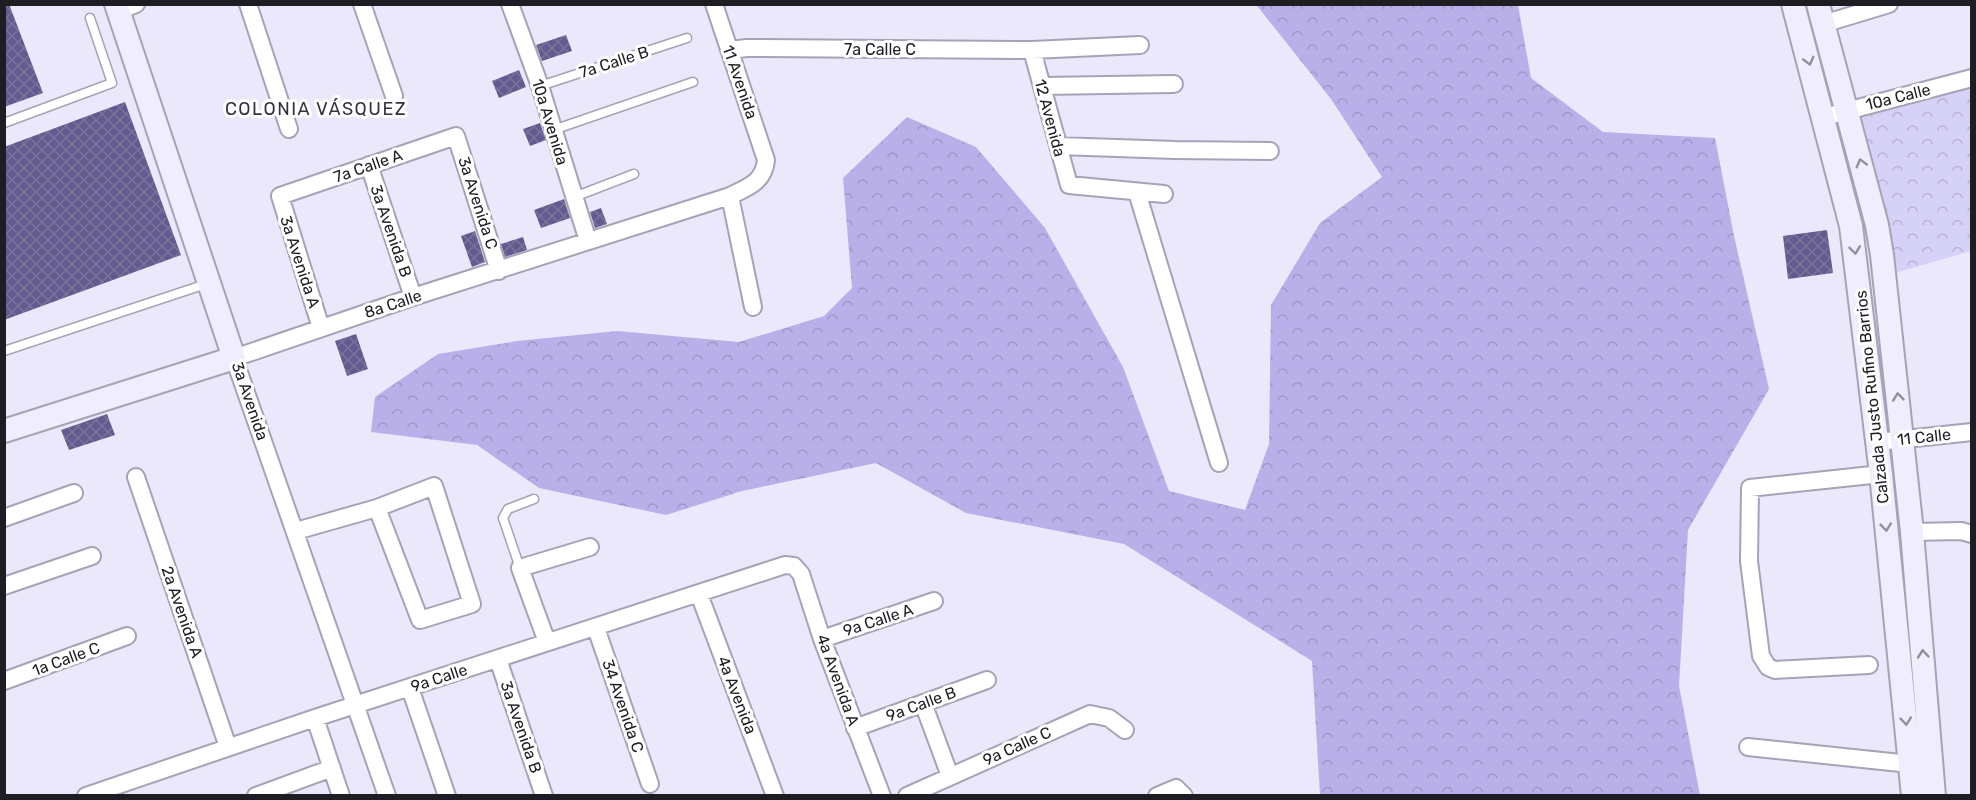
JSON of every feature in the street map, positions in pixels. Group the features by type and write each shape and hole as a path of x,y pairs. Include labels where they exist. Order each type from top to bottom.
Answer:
{"street":[{"path":"248,4 289,129"},
{"path":"362,4 394,96"},
{"name":"10a Avenida","path":"510,4 540,86 588,241"},
{"name":"11 Avenida","path":"714,4 766,160"},
{"name":"Calzada Justo Rufino Barrios","path":"1793,4 1851,226 1881,474 1913,795"},
{"path":"1820,14 1889,4"},
{"name":"3a Avenida","path":"123,7 234,358 387,795"},
{"name":"Calzada Justo Rufino Barrios","path":"1820,14 1877,225 1887,295 1912,532 1934,795"},
{"name":"7a Calle C","path":"729,50 747,48 1032,50 1140,45"},
{"name":"12 Avenida","path":"1032,50 1069,185 1137,192"},
{"name":"10a Calle","path":"1824,117 1971,78"},
{"path":"1042,86 1174,84"},
{"name":"7a Calle A","path":"280,196 456,136"},
{"name":"3a Avenida C","path":"456,136 500,271"},
{"path":"1058,146 1270,151"},
{"name":"8a Calle","path":"4,431 730,196 755,183 765,171 766,160"},
{"name":"3a Avenida B","path":"369,165 413,297"},
{"path":"1164,194 1137,192 1219,463"},
{"name":"3a Avenida A","path":"280,196 321,328"},
{"path":"730,196 753,307"},
{"name":"11 Calle","path":"1877,442 1971,432"},
{"path":"1869,665 1775,669 1768,667 1761,656 1749,561 1750,488 1881,474"},
{"name":"2a Avenida A","path":"136,477 228,747"},
{"path":"296,531 377,508 434,486 472,604 420,620 377,508"},
{"path":"4,518 74,493"},
{"path":"1912,532 1961,531 1971,534"},
{"path":"547,642 520,568 590,547"},
{"path":"4,586 92,556"},
{"name":"9a Calle","path":"86,795 134,788 228,747 785,565 794,566"},
{"name":"4a Avenida A","path":"794,566 801,574 822,639 882,795"},
{"name":"4a Avenida","path":"699,594 776,795"},
{"name":"9a Calle A","path":"822,639 934,601"},
{"name":"34 Avenida C","path":"596,628 650,783"},
{"name":"1a Calle C","path":"4,681 127,636"},
{"name":"3a Avenida B","path":"498,659 544,795"},
{"name":"9a Calle B","path":"855,728 987,680"},
{"path":"410,688 447,795"},
{"path":"923,703 950,776"},
{"name":"9a Calle C","path":"907,795 1090,714 1109,718 1125,730"},
{"path":"315,718 341,795"},
{"path":"1748,747 1910,764"},
{"path":"255,795 332,768"},
{"path":"1157,795 1180,792"}],"lane":[{"path":"4,123 112,83 90,18"},
{"name":"7a Calle B","path":"540,86 687,38"},
{"path":"553,130 693,82"},
{"path":"574,198 634,174"},
{"path":"4,351 210,283"},
{"path":"520,568 503,518 508,509 534,499"}],"green space":[{"path":"1253,4 1518,5 1531,78 1603,132 1715,138 1734,236 1769,389 1688,530 1679,686 1700,795 1320,795 1312,661 1124,544 966,513 876,463 742,491 666,515 539,488 477,445 371,432 375,397 438,354 517,341 617,331 739,342 824,316 852,288 843,178 907,117 976,147 1045,228 1123,367 1169,491 1245,510 1269,444 1271,305 1320,223 1382,177 1331,99 1258,7"},
{"path":"1971,88 1971,251 1895,273 1858,118"}],"building":[{"path":"4,4 9,4 43,93 4,107"},
{"path":"566,35 572,51 542,61 536,45"},
{"path":"519,70 526,87 499,98 492,81"},
{"path":"125,102 181,255 4,320 4,147"},
{"path":"540,123 546,140 530,146 523,129"},
{"path":"564,199 570,218 541,228 534,210"},
{"path":"601,208 607,224 595,228 590,212"},
{"path":"1827,230 1833,273 1788,279 1783,236"},
{"path":"475,231 485,262 472,267 461,236"},
{"path":"523,237 527,250 505,257 501,244"},
{"path":"356,334 368,369 347,376 335,341"},
{"path":"107,414 115,435 69,450 61,430"}],"district":[{"name":"COLONIA VÁSQUEZ","path":"316,109"}]}
